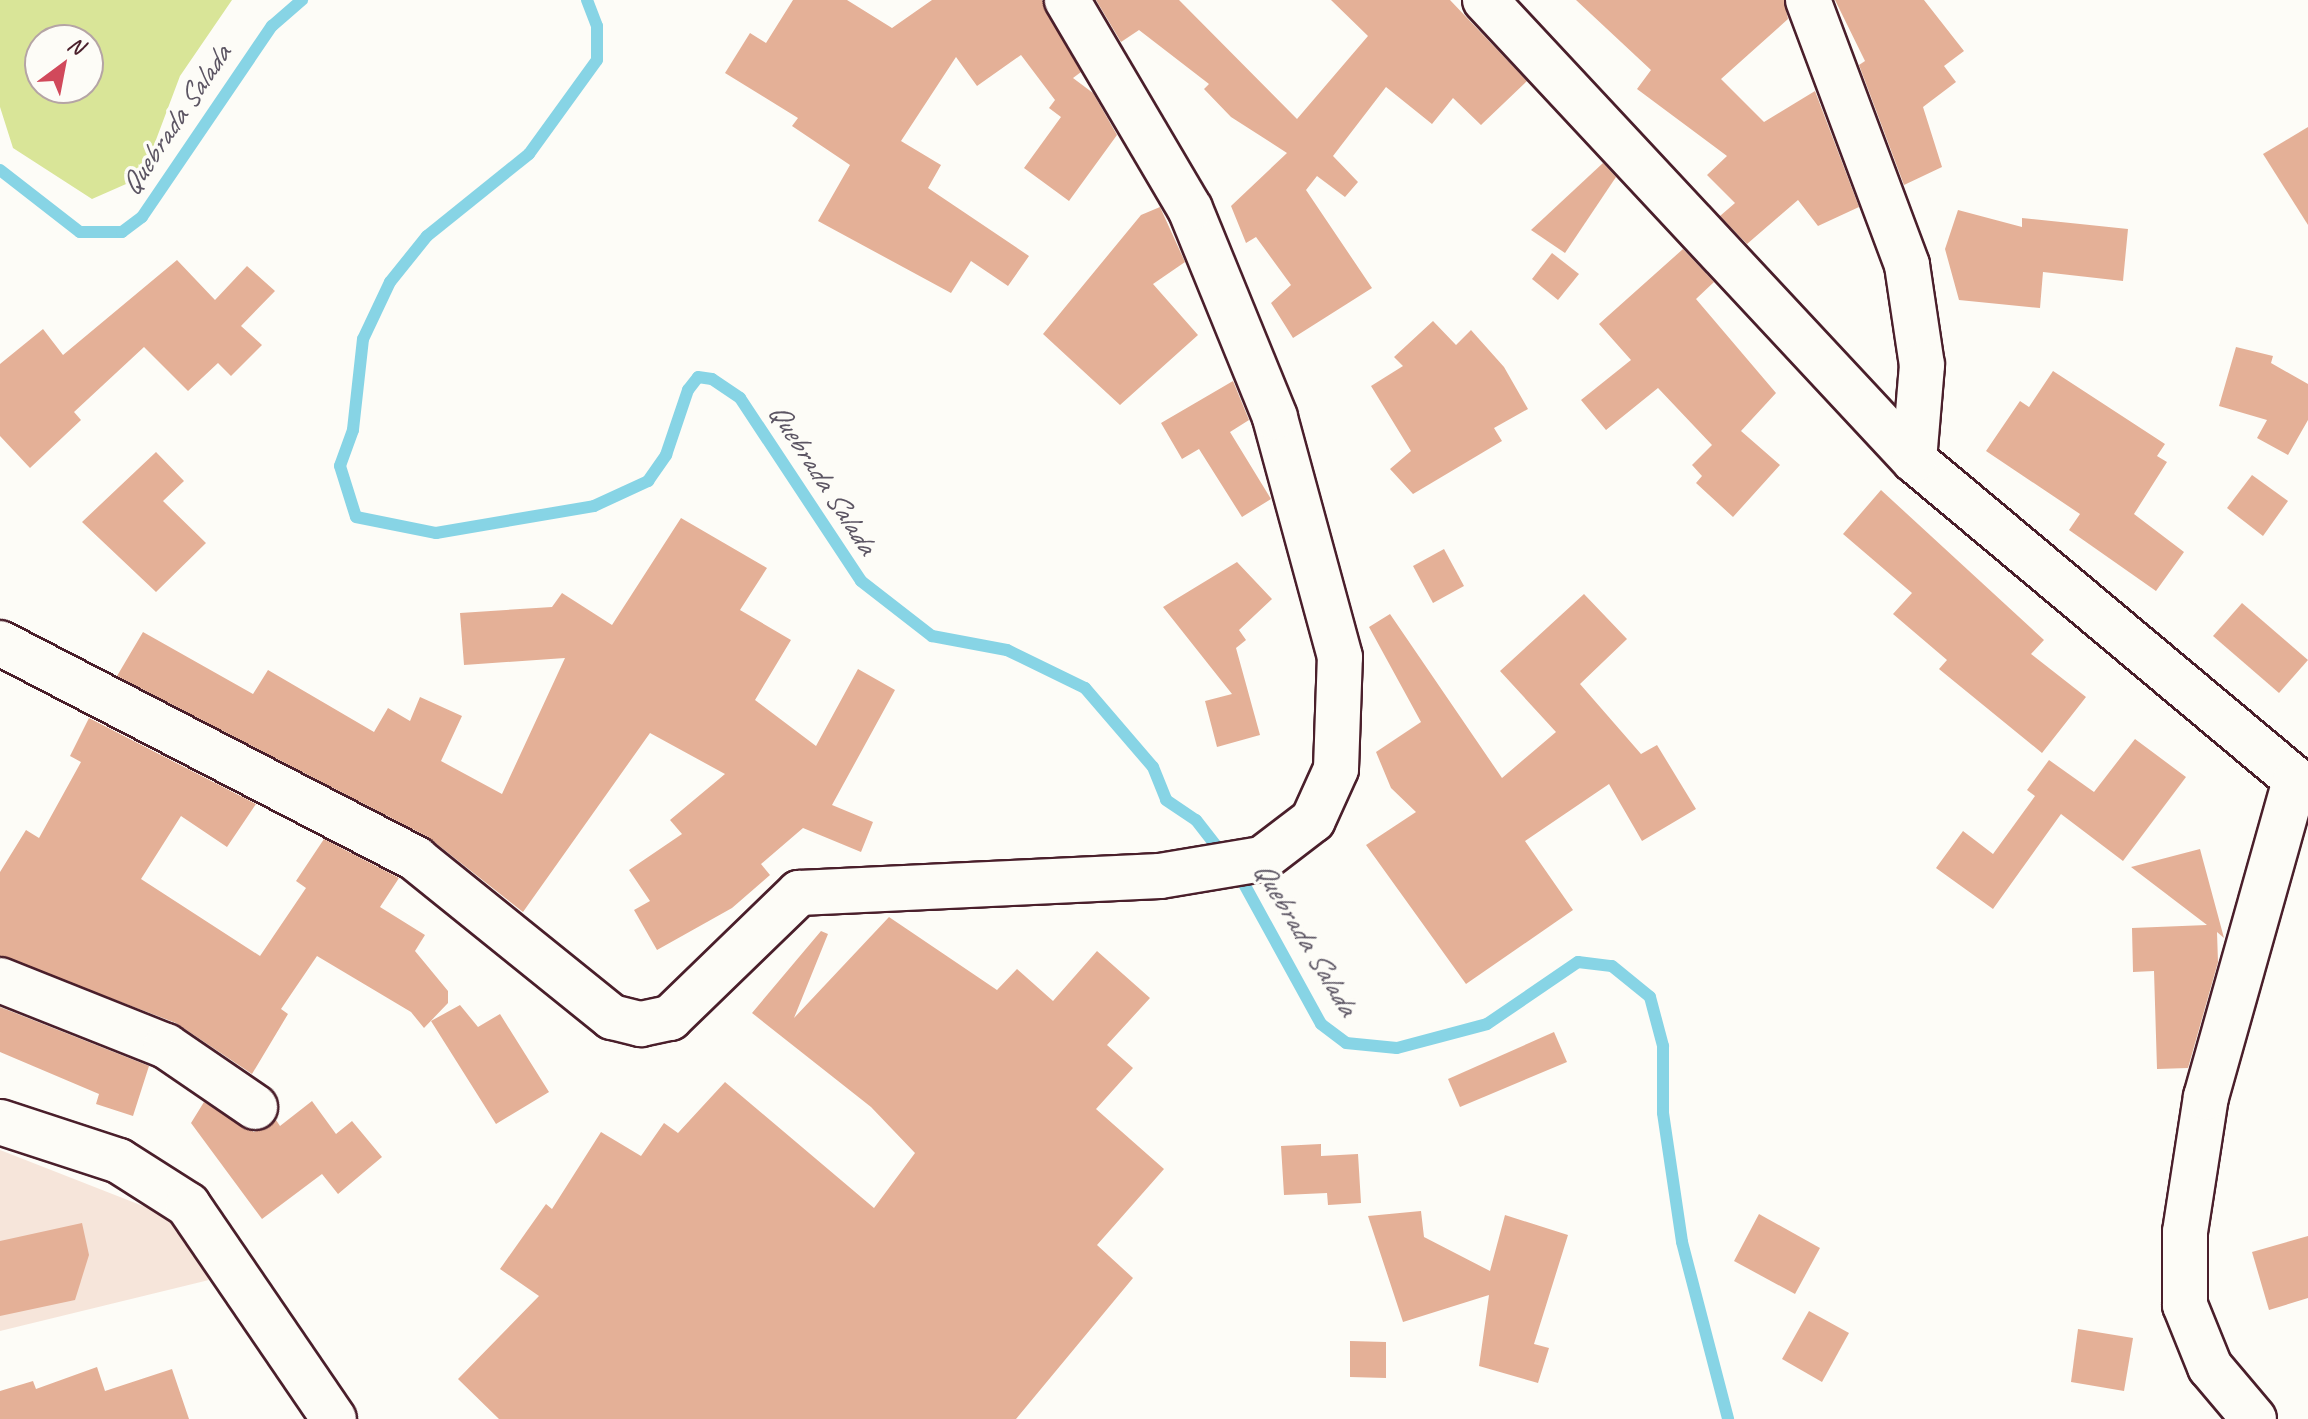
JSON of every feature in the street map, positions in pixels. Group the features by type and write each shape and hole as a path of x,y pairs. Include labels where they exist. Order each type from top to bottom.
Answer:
{"street":[{"path":"0,643 416,859 612,1017 641,1024 670,1018 799,893 1160,876 1262,859 1313,820 1336,769 1340,657 1275,417 1190,209 1067,0"},
{"path":"1485,0 1914,460 2302,786 2206,1097 2185,1232 2185,1305 2210,1367 2254,1419"},
{"path":"1808,0 1907,265 1922,365 1914,460"},
{"path":"0,980 166,1046 255,1107"},
{"path":"0,1122 119,1161 188,1205 334,1419"}],"shaded area":[{"path":"0,1150 189,1224 209,1280 0,1331"}],"green space":[{"path":"0,0 232,0 180,76 142,177 92,199 13,148 0,107"}],"building":[{"path":"793,0 847,0 892,28 932,0 1042,0 1081,72 1073,78 1093,93 1117,135 1069,201 1024,168 1061,117 1049,108 1055,100 1021,55 977,86 956,57 901,141 941,165 928,188 1029,256 1008,286 971,261 951,293 818,221 850,165 792,126 798,118 725,73 750,33 766,43"},
{"path":"1096,0 1179,0 1297,119 1368,36 1331,0 1450,0 1527,81 1481,125 1453,98 1432,124 1386,87 1333,156 1358,182 1345,197 1317,176 1306,190 1372,288 1293,338 1271,303 1291,285 1256,237 1246,243 1231,206 1287,153 1231,117 1204,89 1209,84 1139,30 1121,42"},
{"path":"1576,0 1784,0 1788,19 1721,79 1764,122 1815,91 1859,207 1818,226 1798,200 1747,244 1720,216 1735,203 1707,175 1727,156 1637,89 1651,70"},
{"path":"1835,0 1924,0 1964,51 1944,66 1956,82 1923,107 1942,167 1904,185 1859,65 1865,61"},
{"path":"2308,127 2308,225 2263,154"},
{"path":"1603,163 1616,177 1565,253 1531,230"},
{"path":"1160,207 1185,262 1153,284 1198,335 1120,405 1043,334 1141,215"},
{"path":"1958,210 2022,227 2022,218 2128,229 2123,281 2043,272 2040,308 1959,300 1945,249"},
{"path":"1683,249 1714,282 1696,299 1776,393 1741,431 1780,465 1733,517 1696,483 1702,476 1692,465 1712,445 1658,388 1606,430 1581,400 1631,360 1599,324"},
{"path":"1552,253 1579,274 1558,300 1532,279"},
{"path":"177,260 215,300 247,266 275,291 241,326 262,345 231,376 218,363 188,391 144,347 74,412 81,420 30,468 0,436 0,364 43,329 63,355"},
{"path":"1433,321 1456,345 1471,330 1504,367 1528,409 1494,428 1502,441 1413,494 1390,469 1411,451 1371,386 1403,366 1394,357"},
{"path":"2236,347 2273,356 2271,363 2308,384 2308,420 2288,455 2257,438 2267,420 2219,406"},
{"path":"2053,371 2165,444 2157,456 2167,462 2134,514 2184,552 2156,591 2069,530 2080,514 1986,451 2020,401 2029,407"},
{"path":"1233,381 1249,420 1230,432 1271,499 1242,517 1199,449 1182,459 1161,423"},
{"path":"156,452 184,481 163,501 206,543 156,592 82,522"},
{"path":"2252,475 2288,501 2263,536 2227,508"},
{"path":"1881,490 2044,640 2031,654 2086,697 2042,753 1939,669 1947,660 1893,614 1912,593 1843,534"},
{"path":"681,518 767,568 740,610 791,640 755,700 816,746 858,669 895,690 832,805 873,822 861,852 803,828 761,864 770,875 732,908 657,950 634,910 650,901 629,870 682,834 670,820 725,774 650,733 523,912 428,837 117,676 143,632 253,694 268,670 374,732 388,708 410,721 420,697 462,716 441,761 502,794 565,658 464,665 460,613 552,607 562,593 612,625"},
{"path":"1444,549 1464,586 1433,603 1413,566"},
{"path":"1237,562 1272,599 1239,630 1246,640 1236,648 1260,735 1217,747 1205,701 1232,694 1163,607"},
{"path":"1584,594 1627,639 1580,684 1641,754 1657,745 1696,809 1642,841 1609,784 1525,841 1573,910 1466,984 1366,845 1416,812 1391,788 1376,752 1421,722 1369,627 1390,614 1502,778 1556,732 1500,671"},
{"path":"2242,603 2308,660 2279,693 2213,636"},
{"path":"89,718 256,804 227,847 181,816 141,879 260,956 306,888 296,881 324,839 399,878 380,907 425,935 415,951 448,991 448,1003 424,1028 411,1012 317,956 281,1009 288,1014 252,1074 176,1023 0,956 0,872 26,830 39,838 81,762 70,756"},
{"path":"2135,739 2186,777 2123,861 2061,814 1993,909 1936,868 1963,831 1993,854 2035,796 2027,790 2049,760 2094,792"},
{"path":"2200,849 2224,938 2217,932 2218,962 2188,1068 2157,1069 2154,971 2133,972 2132,928 2207,925 2131,867"},
{"path":"889,917 997,990 1017,969 1053,1001 1097,951 1150,998 1107,1045 1133,1068 1096,1109 1164,1169 1097,1245 1133,1278 1016,1419 499,1419 458,1379 539,1296 500,1269 546,1204 552,1209 601,1132 641,1156 664,1123 678,1133 725,1082 874,1208 915,1153 871,1107 752,1013 821,931 828,934 794,1018"},
{"path":"460,1005 478,1027 500,1014 549,1092 496,1124 431,1021"},
{"path":"0,1007 149,1066 133,1116 96,1104 99,1094 0,1052"},
{"path":"1554,1032 1567,1062 1460,1107 1448,1079"},
{"path":"312,1101 336,1134 352,1121 382,1157 338,1194 322,1174 262,1219 191,1123 204,1102 254,1132 276,1120 280,1126"},
{"path":"1321,1144 1321,1156 1358,1154 1361,1203 1328,1205 1327,1193 1284,1195 1281,1146"},
{"path":"1421,1211 1424,1237 1490,1271 1505,1215 1568,1235 1534,1344 1549,1348 1538,1383 1479,1366 1489,1295 1403,1322 1368,1216"},
{"path":"1759,1214 1820,1248 1795,1294 1734,1261"},
{"path":"82,1223 89,1255 75,1300 0,1316 0,1241"},
{"path":"2308,1236 2308,1298 2269,1310 2252,1252"},
{"path":"1809,1311 1849,1333 1822,1382 1782,1359"},
{"path":"2078,1329 2133,1338 2124,1391 2071,1382"},
{"path":"1350,1341 1386,1342 1386,1378 1350,1377"},
{"path":"97,1367 105,1391 172,1369 189,1419 0,1419 0,1391 33,1381 36,1389"}],"waterway":[{"name":"Quebrada Salada","path":"0,170 80,232 122,232 142,217 272,26 302,0"},
{"name":"Quebrada Salada","path":"587,0 597,26 597,60 529,154 427,236 390,282 363,339 353,430 340,466 356,517 436,533 594,506 648,481 666,455 688,390 698,377 712,379 740,398 861,581 932,636 1007,650 1085,688 1153,767 1166,800 1196,820 1224,856"},
{"name":"Quebrada Salada","path":"1238,873 1321,1024 1346,1043 1397,1048 1487,1024 1578,962 1612,966 1650,997 1663,1046 1663,1113 1682,1242 1728,1419"}]}
